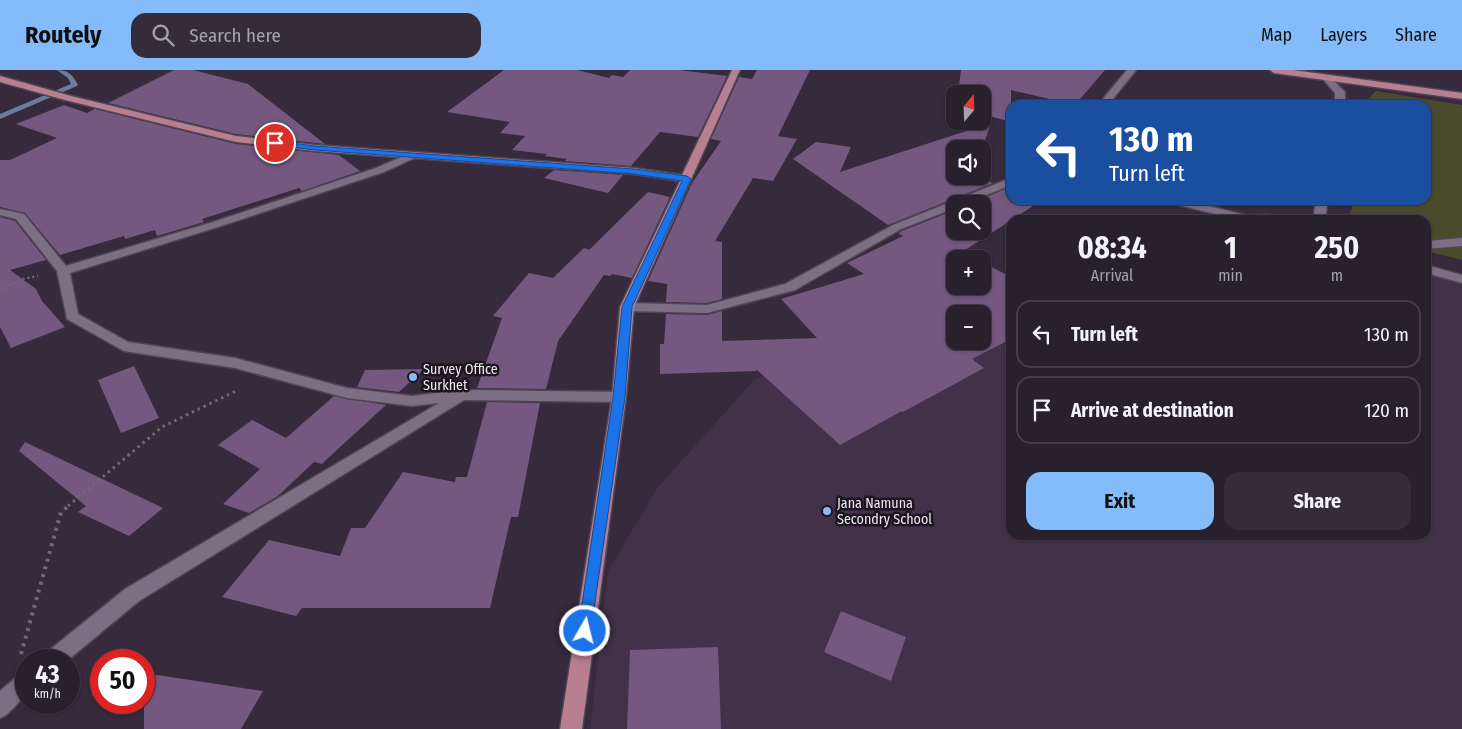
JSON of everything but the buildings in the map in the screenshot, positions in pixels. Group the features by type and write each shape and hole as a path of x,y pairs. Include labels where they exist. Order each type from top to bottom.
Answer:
{"main road":[{"path":"571,729 619,397 627,307 736,70"},
{"path":"1274,70 1462,96"},
{"path":"0,79 68,98 236,139 315,148 634,172 687,179"}],"street":[{"path":"1107,100 1132,70"},
{"path":"1326,78 1340,92 1340,100"},
{"path":"63,271 217,224 380,170 413,155"},
{"path":"627,307 707,308 790,287 897,227 1006,182"},
{"path":"1192,205 1232,215"},
{"path":"0,212 20,216 63,271 72,316 124,346 235,363 347,393 412,401 461,395 619,397"},
{"path":"1431,245 1462,242"},
{"path":"1431,271 1462,280"},
{"path":"66,649 132,595 390,440 461,395"},
{"path":"5,702 15,692"}],"path":[{"path":"0,290 23,279 63,271"},
{"path":"5,702 62,512 162,427 272,372"}],"shaded area":[{"path":"1267,212 1275,215 1232,215"},
{"name":"Jana Namuna Secondry School","path":"1431,271 1462,282 1462,729 590,729 608,571 658,487 755,379 870,334 946,308 946,350 991,350 991,305 953,305 981,295 991,295 991,290 1006,283 1006,540 1431,540"}],"green space":[{"path":"1376,91 1462,105 1462,260 1431,252 1431,215 1349,215 1353,205 1431,205 1431,100 1367,100"}],"waterway":[{"path":"0,117 75,85 71,77 60,70"}],"place":[{"name":"Survey Office Surkhet","path":"413,377"},
{"name":"Jana Namuna Secondry School","path":"827,511"}],"route":[{"path":"275,143 315,148 634,172 687,179 627,307 619,397 585,631"}]}
